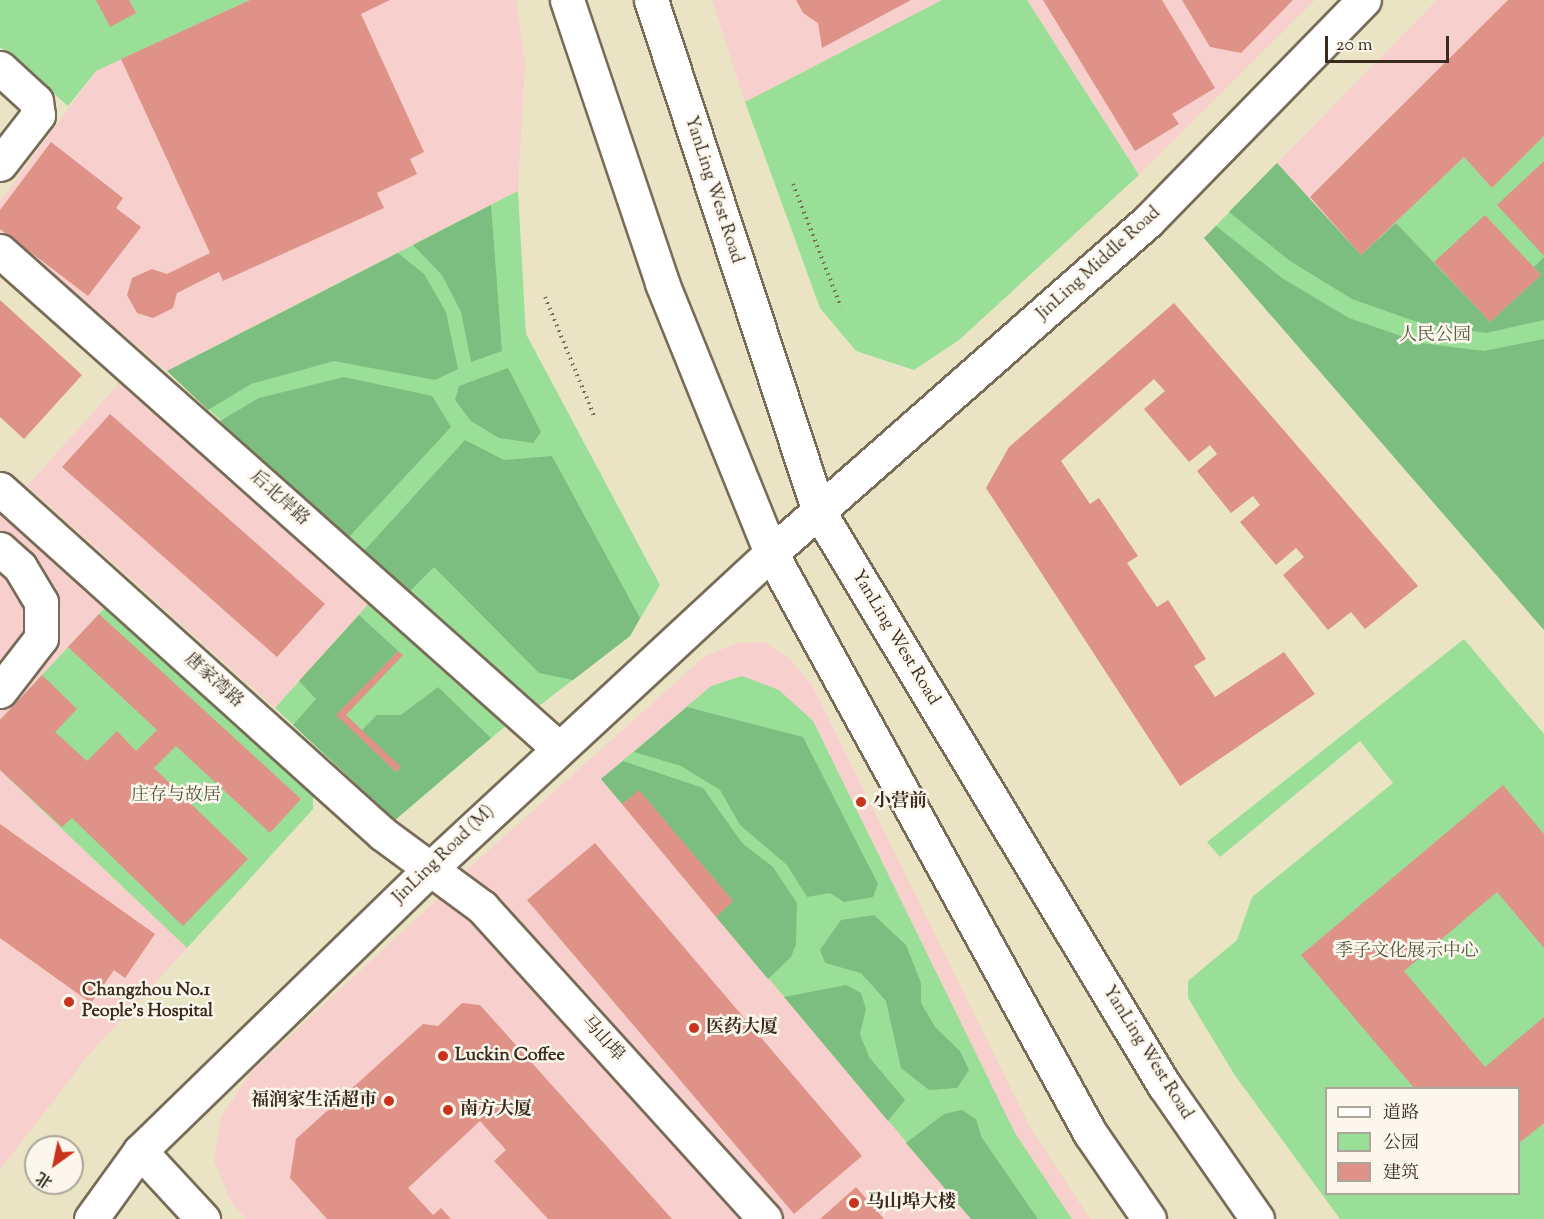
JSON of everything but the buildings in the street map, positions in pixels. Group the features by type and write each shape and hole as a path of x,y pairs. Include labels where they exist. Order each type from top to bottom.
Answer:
{"main road":[{"path":"567,0 662,283 771,554 1090,1133 1149,1219"},
{"name":"YanLing West Road","path":"651,0 819,512 1164,1085 1257,1219"},
{"name":"JinLing Middle Road","path":"819,512 1148,221 1364,0"},
{"path":"0,68 36,101 38,115 0,164"},
{"name":"后北岸路","path":"0,251 557,747"},
{"name":"唐家湾路","path":"0,489 384,834 431,868"},
{"name":"JinLing Road (M)","path":"91,1219 140,1151 431,868 557,747 819,512"},
{"path":"0,549 20,567 41,602 41,638 0,691"},
{"name":"马山埠","path":"431,868 482,907 765,1219"},
{"path":"140,1151 203,1219"}],"path":[{"path":"793,184 841,307"},
{"path":"545,297 594,416"}],"shaded area":[{"path":"245,0 516,0 525,63 518,191 167,371 0,231 0,201 96,71"},
{"path":"712,0 942,0 745,102"},
{"path":"1027,0 1315,0 1139,175"},
{"path":"1437,0 1544,0 1544,136 1492,188 1464,157 1361,255 1277,163"},
{"path":"124,378 373,599 275,708 27,486"},
{"path":"0,489 117,594 0,720"},
{"path":"764,642 791,660 812,685 1029,1125 1090,1219 779,1219 460,876 705,656 738,643"},
{"name":"Changzhou No.1 People's Hospital","path":"0,770 187,948 88,1056 27,1135 24,1135 24,1139 0,1170"},
{"name":"南方大厦","path":"443,894 475,917 751,1219 246,1219 231,1202 214,1160 221,1117 250,1073"}],"green space":[{"path":"0,0 250,0 96,71 68,106 0,47"},
{"path":"942,0 1027,0 1139,175 959,340 914,370 856,351 820,308 745,102"},
{"name":"人民公园","path":"1544,136 1544,630 1204,238 1277,163 1361,255 1464,157 1492,188"},
{"path":"1277,163 1361,255 1396,223 1490,322 1541,275 1534,267 1544,257 1544,320 1486,333 1423,324 1352,299 1290,261 1229,212"},
{"path":"518,191 526,334 660,585 630,636 535,709 167,371"},
{"path":"491,205 502,351 471,362 461,312 442,275 413,245"},
{"path":"1216,226 1282,278 1349,318 1421,343 1484,351 1544,339 1544,630 1204,238"},
{"path":"398,253 424,274 446,312 458,369 435,380 334,361 251,384 208,410 167,371"},
{"path":"508,368 541,432 533,443 499,438 471,421 455,400 459,386"},
{"path":"344,377 432,396 451,427 348,538 220,421 259,398"},
{"path":"465,440 504,460 552,456 640,618 630,636 573,680 539,673 434,567 408,593 364,551"},
{"path":"373,599 508,724 395,820 275,708"},
{"name":"庄存与故居","path":"112,600 313,783 313,809 187,948 0,770 0,720"},
{"path":"359,615 398,651 337,715 396,772 400,768 362,730 377,715 401,715 438,687 491,738 395,820 293,725 316,699 299,681"},
{"name":"季子文化展示中心","path":"1464,639 1544,734 1544,1219 1340,1219 1234,1074 1188,998 1188,981 1237,940 1252,897 1393,783 1360,741 1220,857 1207,842"},
{"path":"742,676 779,690 813,721 1015,1133 1072,1219 971,1219 601,779 711,686"},
{"path":"687,707 803,737 878,884 873,897 844,902 830,893 807,897 787,865 740,825 720,790 681,766 634,752"},
{"path":"623,761 703,788 743,844 773,867 797,903 796,944 791,957 768,979 716,917 733,901 639,791 622,804 601,779"},
{"path":"874,915 906,945 921,983 921,1003 935,1027 960,1051 969,1070 957,1088 929,1090 901,1068 886,1001 861,973 825,963 820,950 841,920"},
{"path":"846,985 861,993 866,1009 860,1034 869,1057 905,1100 888,1121 784,997"},
{"path":"962,1110 976,1119 982,1138 1038,1219 971,1219 906,1143 944,1114"}],"place":[{"name":"小营前","path":"861,802"},
{"name":"Changzhou No.1 People's Hospital","path":"69,1002"},
{"name":"医药大厦","path":"694,1028"},
{"name":"Luckin Coffee","path":"443,1056"},
{"name":"福润家生活超市","path":"389,1101"},
{"name":"南方大厦","path":"448,1110"},
{"name":"马山埠大楼","path":"854,1203"}]}
